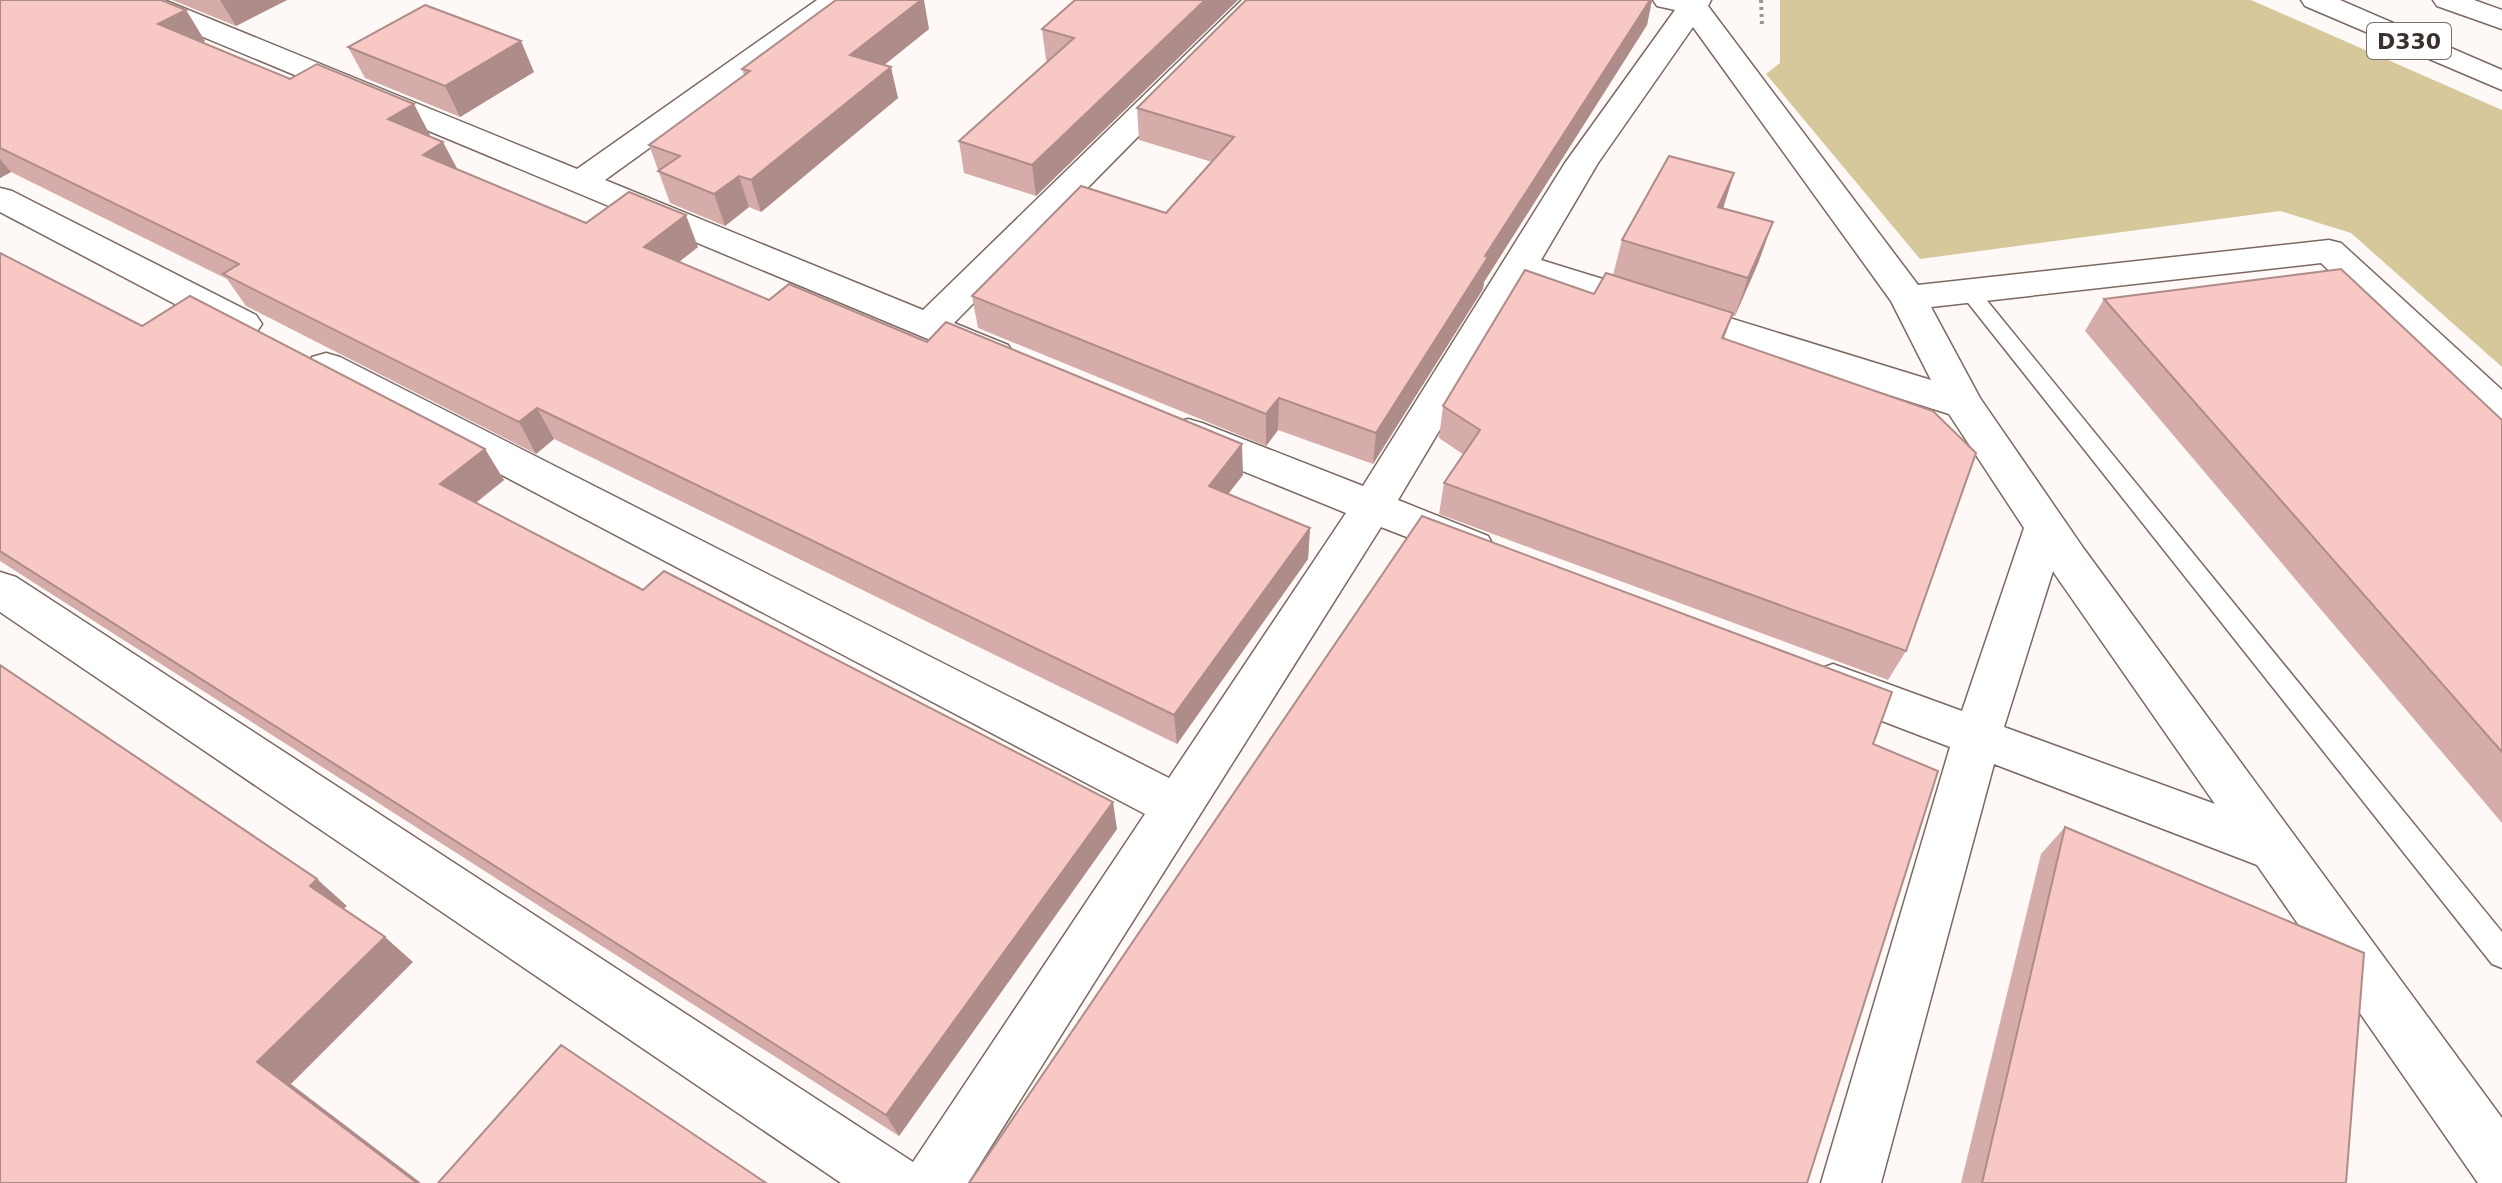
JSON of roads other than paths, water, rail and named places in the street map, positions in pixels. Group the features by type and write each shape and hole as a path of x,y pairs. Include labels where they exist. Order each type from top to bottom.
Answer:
{"main road":[{"path":"139,0 1032,369"},
{"path":"580,182 836,0"},
{"path":"929,326 1259,0"},
{"name":"D330","path":"2315,0 2502,81"},
{"path":"2355,0 2502,58"},
{"name":"D330","path":"2447,0 2502,20"},
{"path":"934,1183 1371,509 1582,163 1686,2 1908,298 1963,404 2046,526 2502,1167"},
{"path":"0,198 1177,806"},
{"path":"1908,298 2329,251 2502,412"},
{"path":"1520,265 1963,404"},
{"path":"1165,424 1371,509 1519,565"},
{"path":"1851,1183 1977,737 2046,526"},
{"path":"0,589 893,1183"},
{"path":"1800,670 2275,849"}],"lane":[{"path":"1968,290 2502,954"}]}
